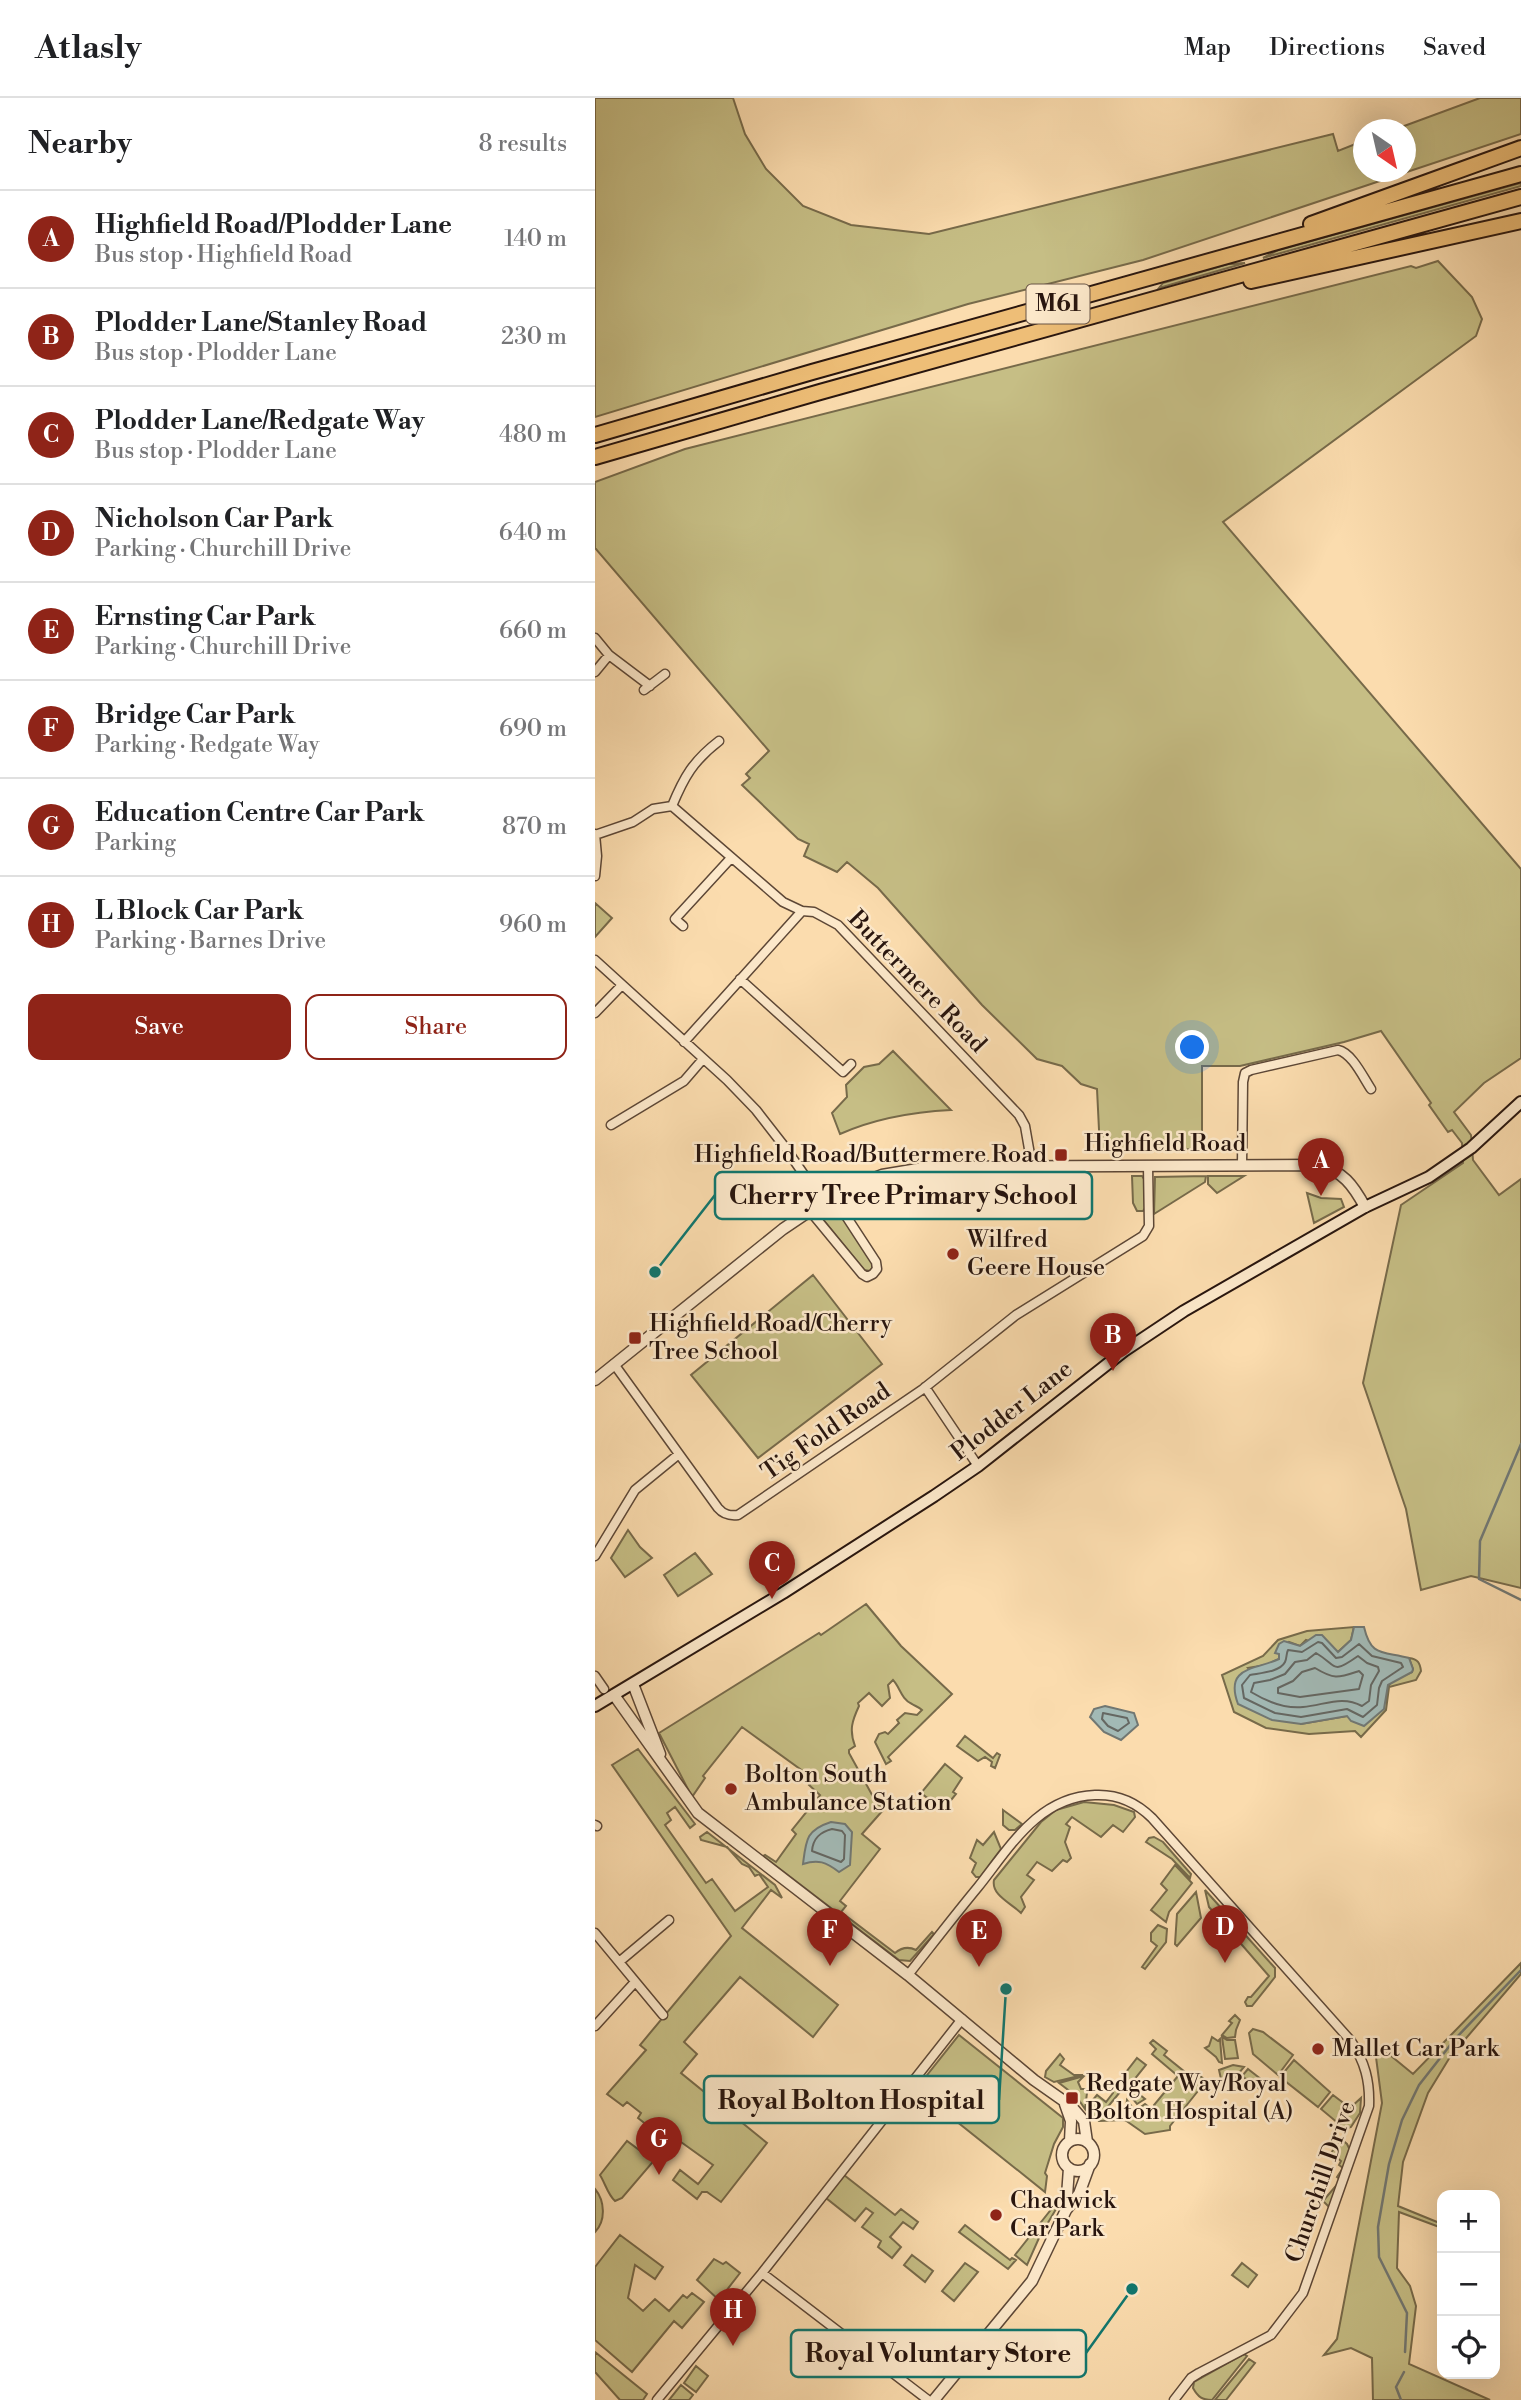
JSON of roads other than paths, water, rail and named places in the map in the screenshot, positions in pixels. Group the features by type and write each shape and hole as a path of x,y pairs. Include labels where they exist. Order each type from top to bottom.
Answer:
{"highway":[{"name":"M61","path":"1191,266 1521,148"},
{"name":"M61","path":"595,435 1521,174"},
{"name":"M61","path":"595,457 1521,197"},
{"name":"M61","path":"1136,305 1290,274 1521,221"}],"main road":[{"name":"Plodder Lane","path":"595,1706 609,1692 633,1684 783,1594 934,1496 978,1466 1124,1351 1247,1273 1446,1165 1471,1148 1521,1102"}],"street":[{"path":"595,638 609,655 647,688 665,674"},
{"path":"595,672 609,655"},
{"path":"595,876 595,835 633,822 653,808 672,806 684,777 708,744 719,741"},
{"name":"Buttermere Road","path":"672,806 783,902 802,911 814,912 838,925 1010,1105 1025,1126 1032,1166"},
{"path":"683,926 675,919 731,858"},
{"path":"684,1042 802,911"},
{"path":"595,960 756,1110 823,1202"},
{"path":"740,979 843,1072 851,1064"},
{"path":"595,1013 622,985"},
{"path":"1242,1165 1245,1073 1338,1050 1348,1056 1371,1088"},
{"path":"611,1125 684,1080 703,1059"},
{"name":"Highfield Road","path":"595,1380 810,1210 833,1196 882,1175 916,1169 1032,1166 1318,1165 1331,1168 1350,1182 1365,1207"},
{"name":"Tig Fold Road","path":"614,1364 722,1513 738,1515 925,1387 1016,1315 1143,1236 1149,1226 1148,1166"},
{"path":"810,1210 862,1274 873,1274 877,1269 876,1262 833,1196"},
{"path":"925,1387 978,1466"},
{"path":"595,1556 635,1490 679,1454"},
{"path":"595,1676 698,1813 908,1975 1065,2104 1071,2106 1084,2122 1087,2142 1094,2155 1079,2194 1066,2210 1032,2281 934,2400"},
{"path":"633,1684 665,1767"},
{"name":"Churchill Drive","path":"908,1975 1037,1817 1074,1797 1101,1794 1131,1802 1152,1818 1361,2056 1370,2089 1367,2114 1303,2293 1271,2335 1191,2378 1174,2400"},
{"path":"619,1962 669,1920"},
{"path":"595,1933 663,2015"},
{"path":"595,2026 635,1982"},
{"path":"657,2400 762,2273 962,2019"},
{"path":"1065,2104 1071,2121 1069,2141 1062,2154 1069,2168 1066,2210"},
{"path":"1069,2141 1078,2139 1087,2142"},
{"path":"1069,2168 1078,2171 1090,2164"},
{"path":"762,2273 929,2400"}],"water":[{"path":"1354,1627 1364,1627 1370,1644 1379,1651 1409,1658 1413,1669 1388,1685 1384,1709 1364,1726 1351,1721 1347,1716 1301,1724 1272,1720 1238,1704 1235,1682 1239,1676 1252,1668 1279,1659 1279,1654 1275,1653 1279,1644 1284,1641 1300,1646 1316,1635 1322,1635 1338,1652 1351,1640"},
{"path":"1105,1706 1134,1713 1138,1725 1121,1740 1104,1732 1090,1717 1094,1709"},
{"path":"831,1822 845,1824 852,1832 850,1865 839,1872 822,1862 803,1864 805,1848 812,1832"}],"waterway":[{"path":"1521,1444 1480,1541 1479,1579 1521,1600"},
{"path":"1405,2352 1407,2313 1379,2257 1378,2227 1389,2164 1402,2120 1419,2085 1455,2039 1521,1970"},
{"path":"1401,2400 1396,2387 1404,2372"}],"place":[{"name":"Highfield Road/Buttermere Road","path":"1061,1155"},
{"name":"Highfield Road/Plodder Lane","path":"1321,1196"},
{"name":"Wilfred Geere House","path":"953,1254"},
{"name":"Cherry Tree Primary School","path":"655,1272"},
{"name":"Highfield Road/Cherry Tree School","path":"635,1338"},
{"name":"Plodder Lane/Stanley Road","path":"1113,1371"},
{"name":"Plodder Lane/Redgate Way","path":"772,1599"},
{"name":"Bolton South Ambulance Station","path":"731,1789"},
{"name":"Nicholson Car Park","path":"1225,1963"},
{"name":"Bridge Car Park","path":"830,1966"},
{"name":"Ernsting Car Park","path":"979,1967"},
{"name":"Royal Bolton Hospital","path":"1006,1989"},
{"name":"Mallet Car Park","path":"1318,2049"},
{"name":"Redgate Way/Royal Bolton Hospital (A)","path":"1072,2098"},
{"name":"Education Centre Car Park","path":"659,2175"},
{"name":"Chadwick Car Park","path":"996,2215"},
{"name":"Royal Voluntary Store","path":"1132,2289"},
{"name":"L Block Car Park","path":"733,2346"}]}
